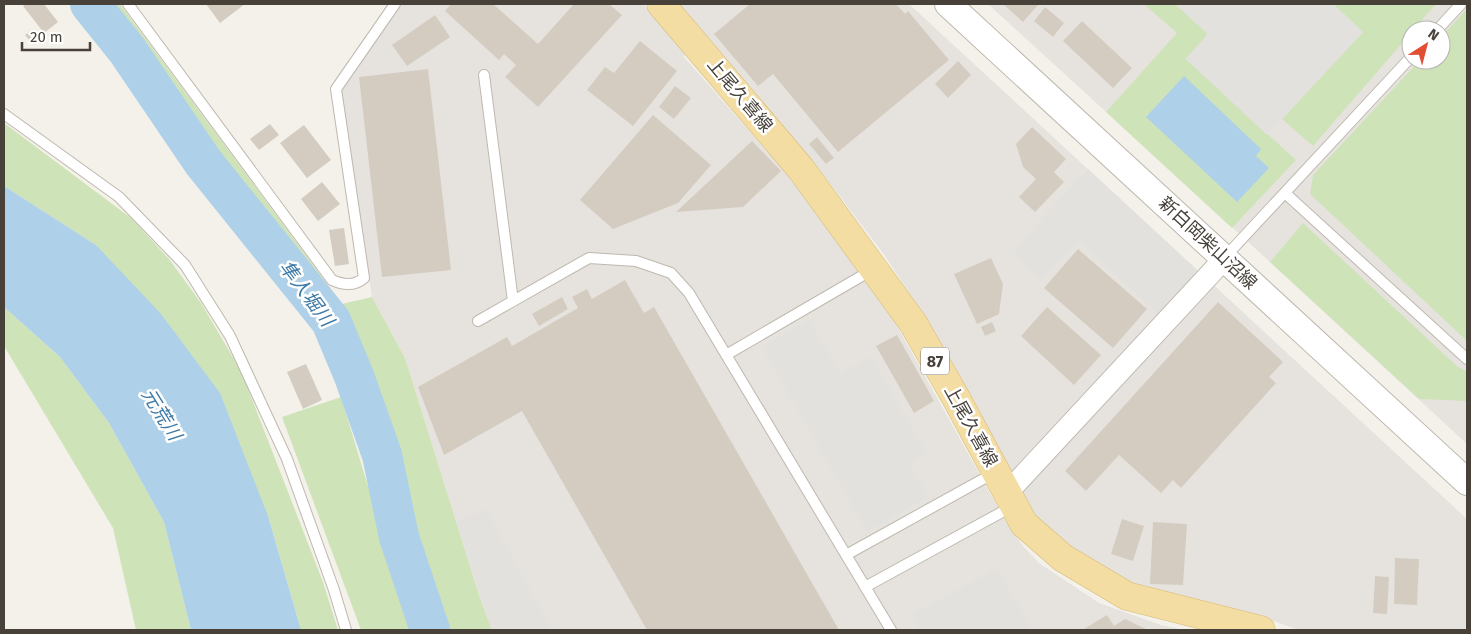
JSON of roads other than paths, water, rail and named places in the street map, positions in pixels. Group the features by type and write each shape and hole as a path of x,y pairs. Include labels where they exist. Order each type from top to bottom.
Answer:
{"main road":[{"name":"上尾久喜線","path":"662,4 801,168 913,323 1024,524 1063,558 1128,596 1261,630"}],"street":[{"name":"新白岡柴山沼線","path":"948,4 1467,482"},
{"path":"1006,490 1225,258"}],"lane":[{"path":"128,4 332,280 342,285 359,282 364,278 336,89 395,4"},
{"path":"1446,20 1461,4"},
{"path":"1225,258 1401,69"},
{"path":"484,75 513,301"},
{"path":"4,114 118,198 185,265 230,336 287,459 334,590 346,630"},
{"path":"1285,193 1467,359"},
{"path":"478,321 589,258 636,261 671,273 689,293 892,630"},
{"path":"726,355 875,269"},
{"path":"846,555 1006,490"},
{"path":"865,587 1006,490"}],"water":[{"path":"1184,76 1261,149 1256,156 1269,168 1237,202 1146,117"},
{"name":"元荒川","path":"4,186 96,245 161,314 220,393 268,516 301,630 191,630 164,522 109,423 60,357 4,307"}],"waterway":[{"name":"隼人堀川","path":"90,4 127,50 203,162 331,321 354,376 382,455 399,537 430,630"}]}
